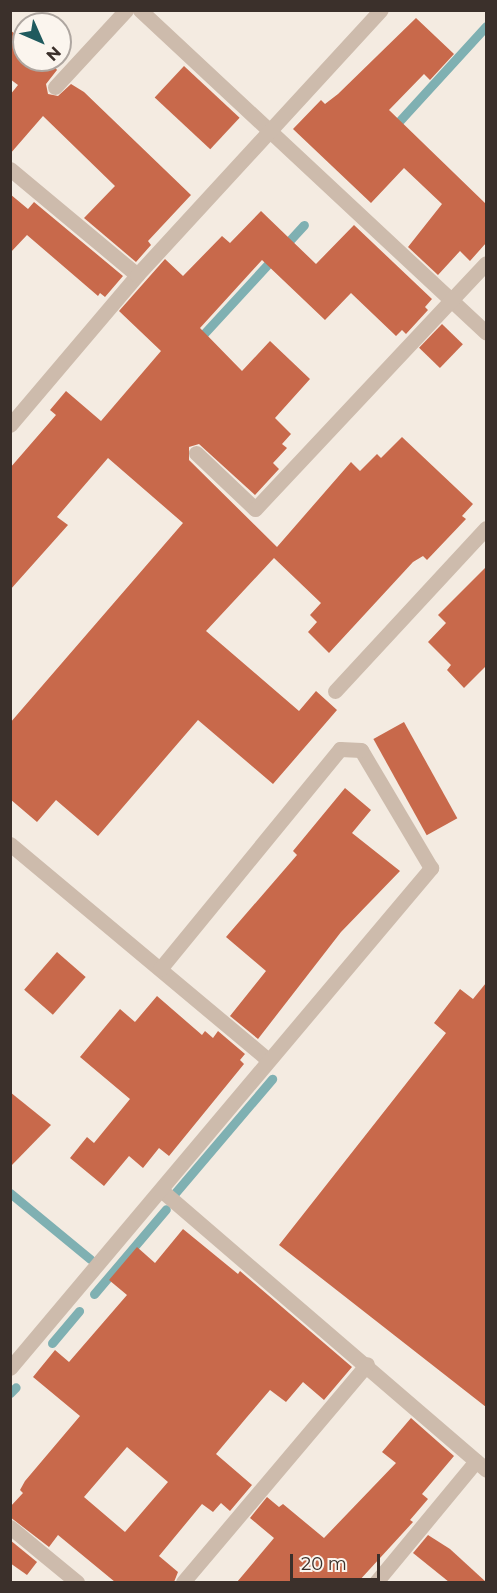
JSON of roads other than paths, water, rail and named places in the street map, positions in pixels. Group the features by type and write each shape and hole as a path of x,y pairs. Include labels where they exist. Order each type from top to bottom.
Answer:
{"street":[{"path":"55,87 126,10"},
{"path":"140,10 486,333"},
{"path":"10,425 137,275 381,10"},
{"path":"10,169 137,275"},
{"path":"196,453 255,509 486,263"},
{"path":"335,691 486,528"},
{"path":"10,1368 161,1190 267,1059 430,868 361,750 340,749 160,969"},
{"path":"10,844 267,1059"},
{"path":"161,1190 367,1364 481,1466 376,1582"},
{"path":"183,1582 367,1364"},
{"path":"10,1527 76,1582"}],"waterway":[{"path":"393,128 486,26"},
{"path":"199,339 304,225"},
{"path":"175,1193 272,1079"},
{"path":"10,1193 90,1259"},
{"path":"94,1294 166,1209"},
{"path":"52,1343 79,1311"},
{"path":"10,1393 16,1387"}]}
